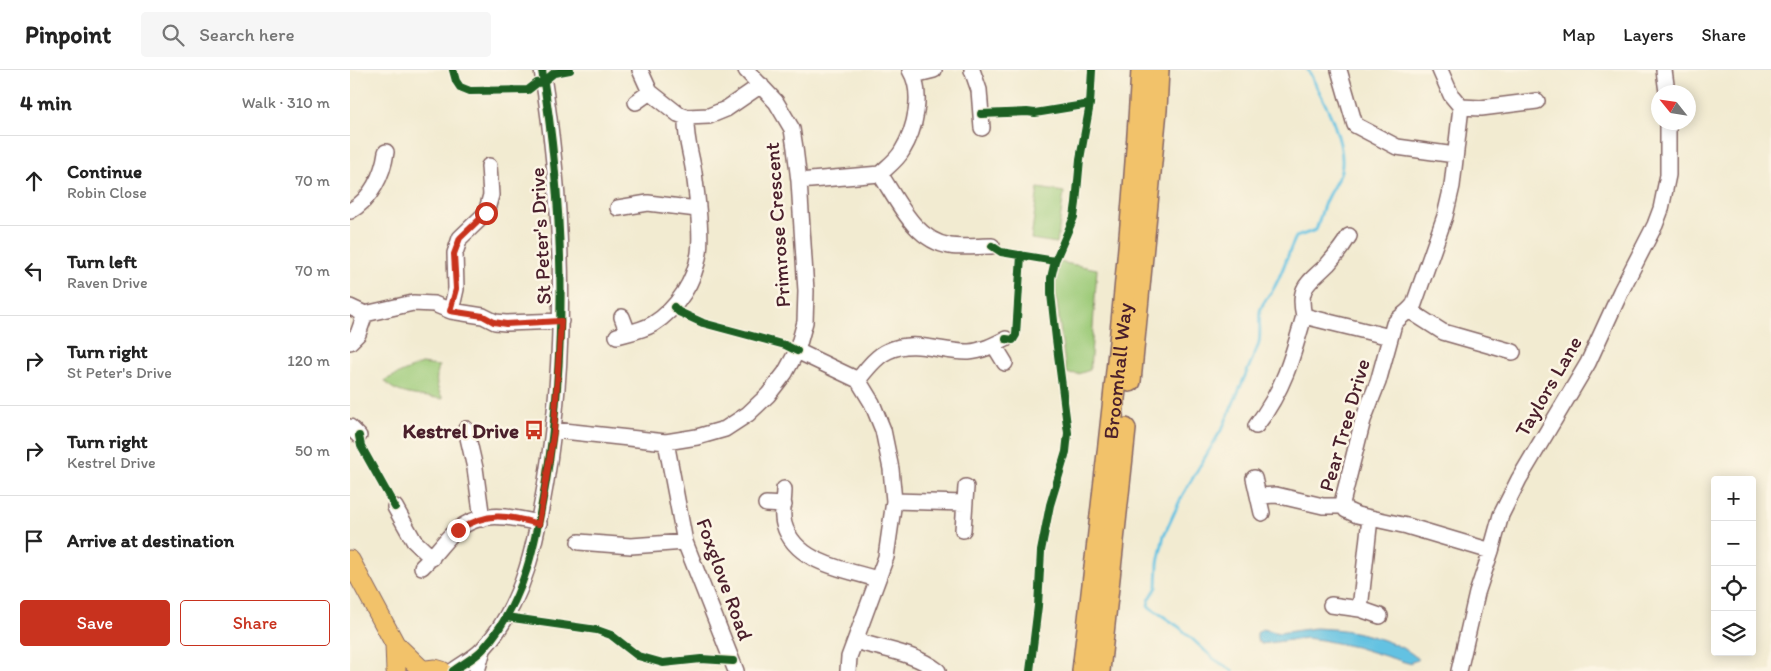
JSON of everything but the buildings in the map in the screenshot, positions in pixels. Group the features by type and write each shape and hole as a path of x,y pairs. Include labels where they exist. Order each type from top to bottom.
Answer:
{"highway":[{"name":"Broomhall Way","path":"1083,671 1114,394 1137,154 1142,70"},
{"name":"Broomhall Way","path":"1100,671 1137,308 1158,70"}],"main road":[{"path":"350,560 395,644 421,670 435,669 442,671"},
{"path":"395,644 396,671"}],"street":[{"name":"St Peter's Drive","path":"477,671 483,650 506,617 524,580 539,524 554,430 561,321 560,249 555,167 542,70"},
{"path":"640,70 650,92 678,114 686,117 709,116 726,109 761,85"},
{"name":"Primrose Crescent","path":"554,430 666,442 697,437 725,429 748,414 768,395 785,372 797,350 805,322 806,291 799,181 792,129 776,102 746,70"},
{"path":"799,181 880,174 901,152 914,128 918,104 912,73 934,70"},
{"path":"972,70 979,90 982,128"},
{"path":"1339,70 1355,125 1397,147 1455,155"},
{"path":"1440,70 1451,95 1461,107 1482,108 1537,100"},
{"path":"1664,70 1666,85"},
{"path":"636,102 650,92"},
{"name":"Pear Tree Drive","path":"1461,107 1452,186 1445,216 1414,304 1410,311 1400,317 1394,324 1378,382 1363,420 1342,500 1346,510 1357,515 1407,526 1491,551"},
{"path":"622,317 623,334 652,325 674,307 691,281 699,253 700,230 694,171 685,132 686,117"},
{"name":"Taylors Lane","path":"1459,671 1477,593 1501,515 1519,479 1588,363 1621,291 1655,225 1661,209 1668,175 1668,130"},
{"path":"350,211 356,208 376,183 384,167 386,152"},
{"path":"450,311 456,289 454,254 460,238 486,213 491,195 489,166"},
{"path":"880,174 908,216 932,242 950,246 992,246"},
{"path":"618,208 648,203 697,209"},
{"path":"1256,426 1270,408 1284,380 1304,316 1301,304 1303,291 1309,280 1342,248 1349,236"},
{"path":"350,307 365,314 413,303 434,304 450,311 483,316 494,322 506,324 561,321"},
{"path":"1410,311 1443,332 1513,352"},
{"path":"350,342 358,334 365,314"},
{"path":"1304,316 1390,337"},
{"path":"858,380 872,363 887,351 900,347 917,346 970,352 1000,342 1005,363"},
{"path":"797,350 858,380 872,403 883,430 891,469 894,502 886,557 849,656 848,671"},
{"path":"466,429 475,468 482,519"},
{"name":"Foxglove Road","path":"666,442 685,542 736,671"},
{"path":"1254,478 1262,513"},
{"path":"963,530 966,487"},
{"path":"784,489 784,523 793,543 802,552 812,558 877,580"},
{"path":"1259,496 1276,495 1323,506 1343,506"},
{"path":"894,502 964,502"},
{"path":"766,504 784,505"},
{"path":"395,507 427,562 458,530 482,519 507,516 539,524"},
{"path":"1360,609 1370,518"},
{"path":"579,542 631,546 685,542"},
{"path":"1331,605 1360,609 1380,616"},
{"path":"855,641 928,663 938,671"},
{"name":"St Peter's Drive","path":"453,671 483,650"}],"green space":[{"path":"1038,188 1064,192 1057,243 1031,239"},
{"path":"1059,262 1097,269 1090,370 1078,374 1066,373 1055,287"},
{"path":"421,364 439,366 437,383 443,399 402,392 389,385 385,380"}],"water":[{"path":"1315,628 1361,633 1399,646 1414,655 1418,660 1408,663 1356,647 1306,638 1261,644 1257,640 1257,633 1262,629 1279,633"}],"waterway":[{"path":"1233,671 1214,659 1179,627 1148,606 1149,600 1157,587 1158,563 1164,535 1182,496 1223,427 1258,346 1261,308 1276,284 1296,237 1316,230 1326,201 1341,171 1341,146 1337,133 1326,105 1308,70"}],"cycle path":[{"path":"453,70 460,87 470,91 528,90 537,83 543,82 554,73 570,70"},
{"path":"453,671 483,649 509,612 519,591 533,548 546,481 558,378 560,275 555,173 542,70"},
{"path":"1030,671 1038,606 1041,551 1050,505 1066,452 1068,433 1051,294 1051,278 1055,261 1074,217 1080,159 1090,104 1092,70"},
{"path":"981,114 1035,113 1090,104"},
{"path":"992,246 1001,252 1055,261"},
{"path":"1006,339 1013,340 1016,335 1021,255"},
{"path":"674,307 679,312 703,323 785,345 797,351"},
{"path":"359,436 361,446 395,507"},
{"path":"506,617 597,630 611,635 638,656 663,663 701,659 733,661"}],"place":[{"name":"Kestrel Drive","path":"534,430"}],"route":[{"path":"458,530 465,525 495,516 507,516 539,524 554,430 561,321 506,324 494,322 483,316 450,311 456,289 454,254 460,238 486,213"}]}
